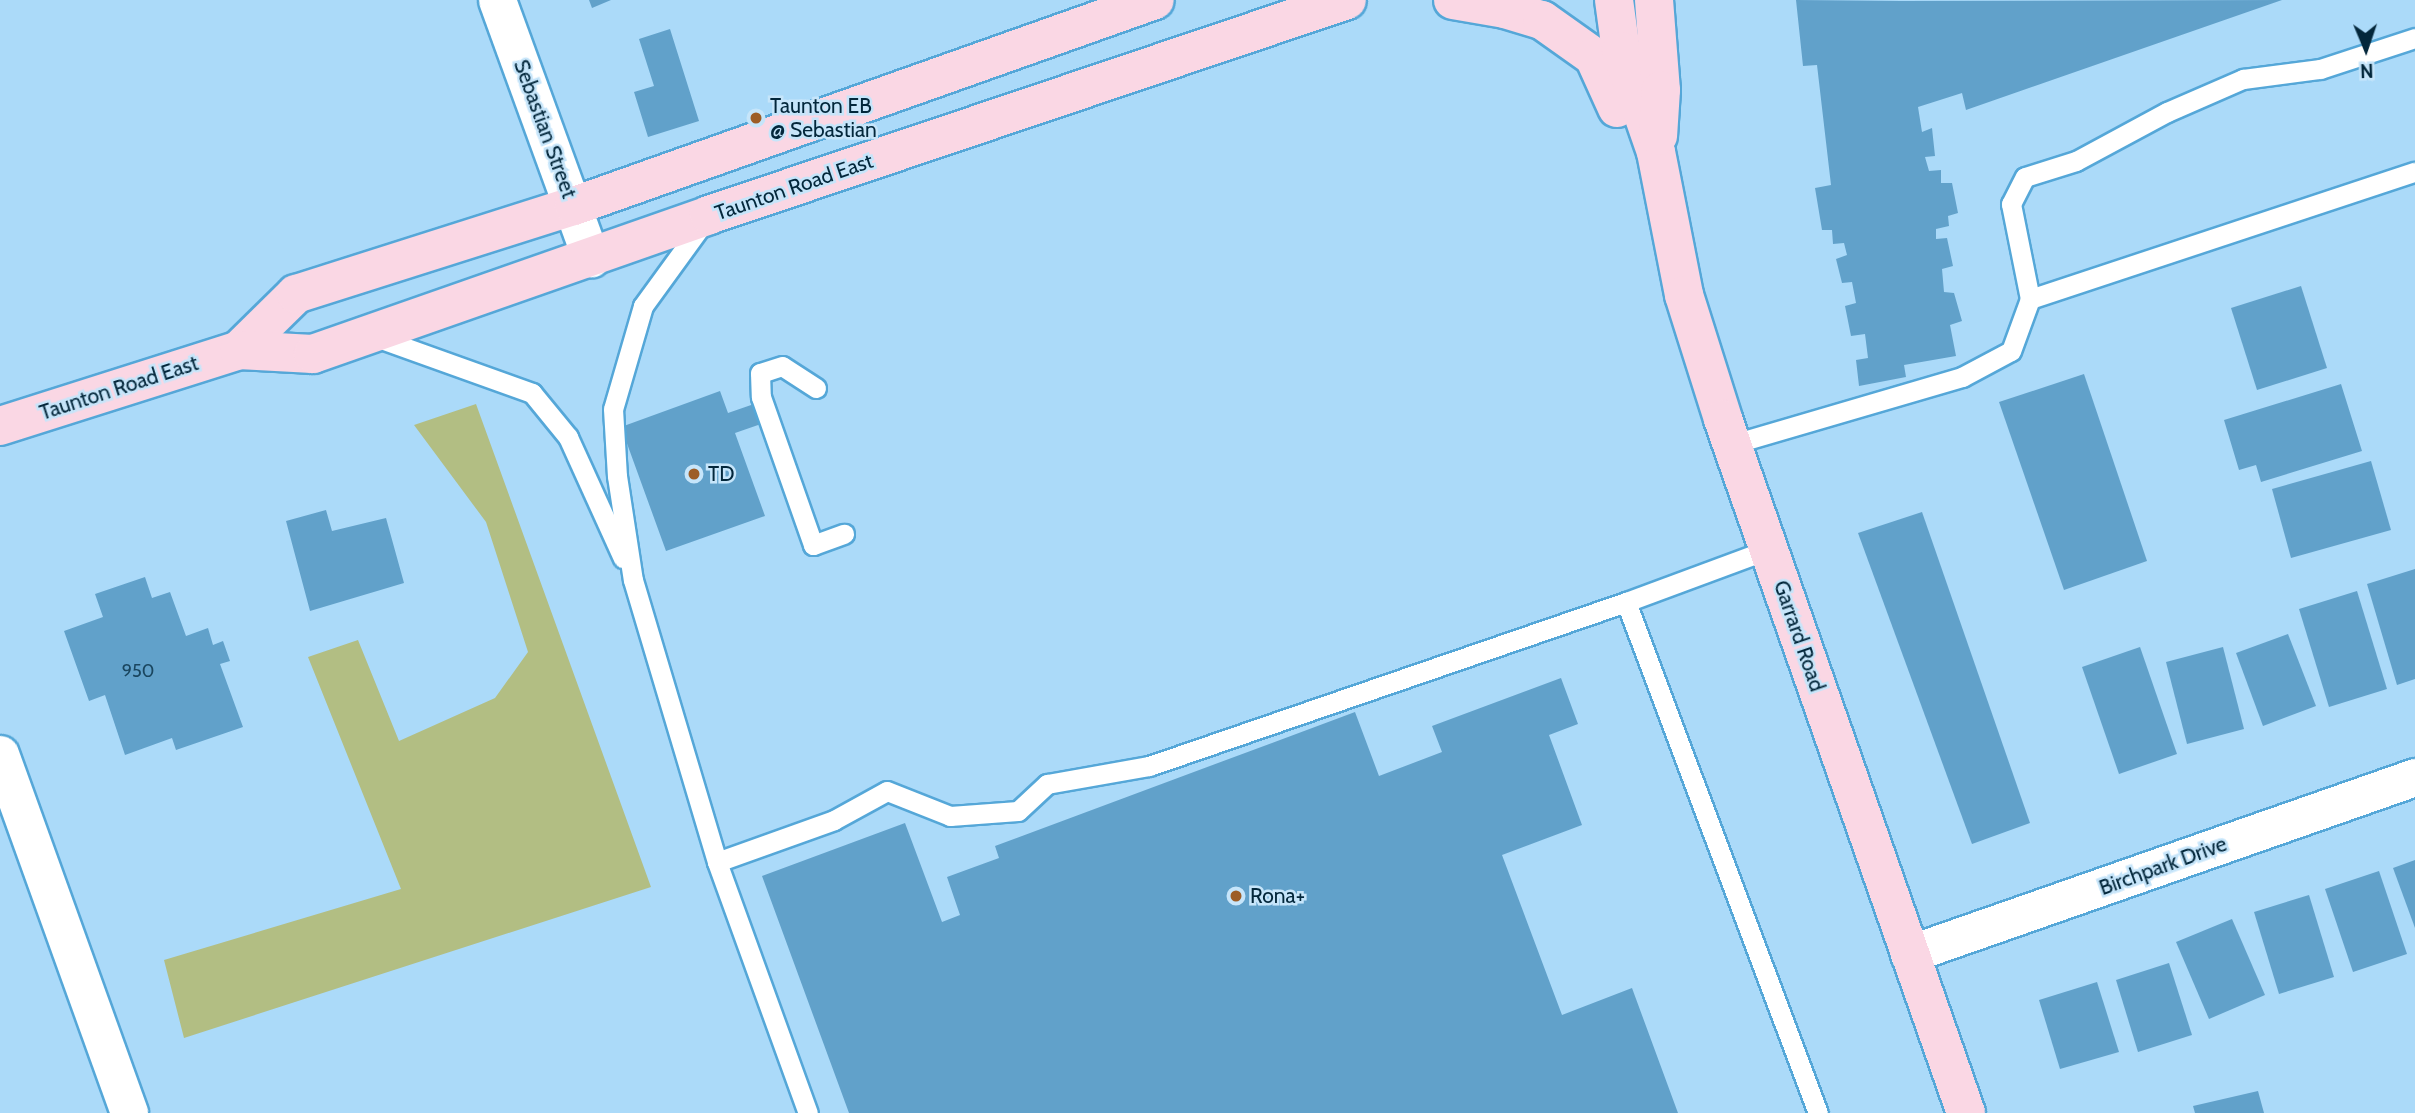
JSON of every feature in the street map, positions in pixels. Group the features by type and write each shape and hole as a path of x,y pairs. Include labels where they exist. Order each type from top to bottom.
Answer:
{"main road":[{"name":"Taunton Road East","path":"239,350 296,294 574,206 1156,0"},
{"name":"Taunton Road East","path":"0,426 239,350 313,354 709,215 1347,0"},
{"path":"1452,0 1505,9 1542,20 1594,57 1667,218"},
{"name":"Garrard Road","path":"1614,0 1621,51 1656,152 1684,295 1769,549 1966,1113"},
{"name":"Garrard Road","path":"1654,0 1661,90 1656,152"}],"street":[{"name":"Sebastian Street","path":"497,0 591,258"},
{"path":"0,754 129,1113"},
{"name":"Birchpark Drive","path":"1909,954 2415,777"}],"lane":[{"path":"1733,444 1962,377 2011,351 2030,299 2011,204 2025,177 2076,161 2167,112 2243,79 2320,69 2415,38"},
{"path":"2030,299 2415,172"},
{"path":"709,215 643,306 613,409 617,476 633,580 717,862 808,1113"},
{"path":"368,335 531,393 568,437 633,580"},
{"path":"816,388 782,366 760,373 761,397 813,545 844,534"},
{"path":"717,862 834,820 887,791 950,816 1018,811 1047,784 1149,766 1626,602 1769,549"},
{"path":"1626,602 1818,1113"}],"green space":[{"path":"476,404 651,887 184,1038 164,960 401,889 308,657 358,640 399,741 495,698 528,652 486,522 414,425"}],"building":[{"path":"589,0 611,0 592,8"},
{"path":"1796,0 2282,0 1966,110 1962,93 1918,107 1922,132 1932,128 1935,156 1925,157 1929,171 1941,170 1941,183 1952,183 1958,213 1948,216 1949,226 1936,229 1936,239 1947,238 1953,266 1942,269 1944,292 1954,293 1962,321 1950,325 1956,356 1904,365 1906,377 1859,386 1856,360 1868,358 1865,334 1851,336 1845,306 1856,303 1852,282 1842,283 1836,259 1847,255 1844,243 1833,244 1832,230 1822,230 1815,188 1831,185 1817,65 1803,66"},
{"path":"670,29 699,121 648,137 634,92 654,86 639,39"},
{"path":"2301,286 2327,368 2257,390 2231,308"},
{"path":"2084,374 2147,561 2064,590 1999,402"},
{"path":"2341,384 2362,451 2261,482 2256,465 2239,470 2224,420"},
{"name":"TD","path":"720,391 728,413 754,404 761,424 735,433 765,516 666,551 621,427"},
{"path":"2371,461 2391,530 2291,558 2272,489"},
{"path":"326,510 332,531 386,518 404,583 310,611 286,521"},
{"path":"1922,512 2030,823 1972,844 1858,533"},
{"path":"2415,569 2415,679 2397,685 2367,584"},
{"path":"145,577 152,598 170,592 186,636 208,628 213,645 223,641 230,661 220,664 243,727 176,750 172,738 125,755 105,695 89,701 64,631 103,617 95,594"},
{"path":"2357,591 2387,689 2329,707 2299,609"},
{"path":"2288,634 2316,706 2263,726 2236,653"},
{"path":"2140,647 2177,754 2119,774 2082,667"},
{"path":"2223,647 2244,729 2187,744 2166,662"},
{"name":"Rona+","path":"1561,678 1578,724 1549,735 1582,825 1502,855 1562,1015 1632,988 1678,1113 849,1113 762,876 905,823 942,922 960,915 947,877 999,858 995,846 1355,712 1379,776 1442,752 1432,726"},
{"path":"2415,860 2415,928 2393,868"},
{"path":"2379,871 2407,954 2353,972 2325,889"},
{"path":"2309,895 2334,977 2279,994 2254,912"},
{"path":"2232,919 2265,995 2209,1019 2176,942"},
{"path":"2169,963 2192,1035 2138,1052 2116,980"},
{"path":"2097,982 2119,1052 2060,1069 2039,1000"},
{"path":"2258,1091 2264,1113 2195,1113 2193,1106"}],"place":[{"name":"Taunton EB @ Sebastian","path":"756,118"},
{"name":"TD","path":"694,474"},
{"name":"Rona+","path":"1236,896"}]}
